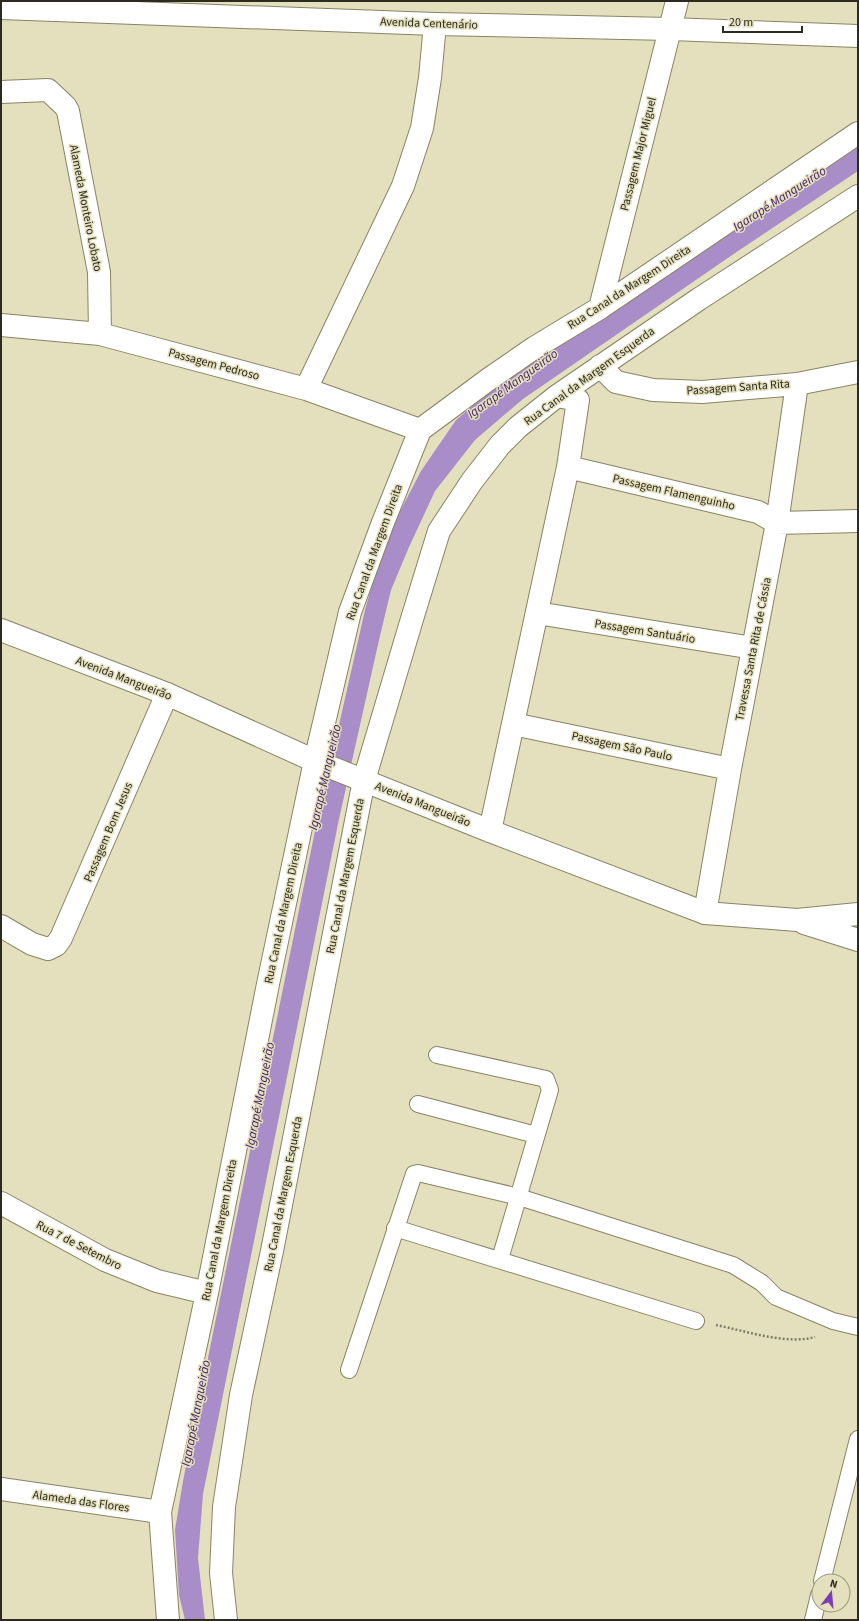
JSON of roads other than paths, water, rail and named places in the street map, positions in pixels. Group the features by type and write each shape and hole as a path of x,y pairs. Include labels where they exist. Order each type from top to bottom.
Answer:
{"street":[{"name":"Passagem Major Miguel","path":"600,308 677,1"},
{"name":"Avenida Centenário","path":"1,8 435,24 670,29 858,36"},
{"path":"306,389 403,186 422,128 430,78 435,24"},
{"name":"Alameda Monteiro Lobato","path":"1,92 48,90 68,110 99,272 100,334"},
{"name":"Rua Canal da Margem Direita","path":"168,1620 160,1512 207,1293 268,984 315,760 350,612 382,525 420,430 534,348 600,308 858,133"},
{"name":"Rua Canal da Margem Esquerda","path":"226,1620 222,1573 224,1507 242,1395 272,1251 364,780 440,531 472,481 500,445 518,427 557,396 700,298 858,196"},
{"name":"Passagem Pedroso","path":"1,325 100,334 306,389 420,430"},
{"name":"Passagem Santa Rita","path":"600,366 616,382 653,390 702,392 797,384 858,372"},
{"name":"Travessa Santa Rita de Cássia","path":"705,913 730,769 777,523 797,384"},
{"path":"490,831 568,467 578,400 557,396"},
{"name":"Passagem Flamenguinho","path":"568,467 758,512 777,523"},
{"path":"777,523 858,521"},
{"name":"Passagem Santuário","path":"536,613 753,648"},
{"name":"Avenida Mangueirão","path":"1,630 167,694 315,760 490,831 705,913 797,920 858,914"},
{"name":"Passagem Bom Jesus","path":"1,926 32,944 48,949 56,945 61,938 167,694"},
{"name":"Passagem São Paulo","path":"513,724 730,769"},
{"path":"797,920 858,940"},
{"name":"Rua 7 de Setembro","path":"1,1203 105,1260 157,1281 207,1293"},
{"name":"Alameda das Flores","path":"1,1489 160,1512"}],"lane":[{"path":"437,1055 546,1079 550,1090 500,1260"},
{"path":"418,1104 536,1135"},
{"path":"349,1370 414,1174 425,1174 519,1197 733,1265 762,1283 776,1298 833,1321 858,1327"},
{"path":"395,1228 696,1321"},
{"path":"824,1573 858,1439"}],"water":[{"name":"Igarapé Mangueirão","path":"858,147 858,171 738,251 523,399 475,440 435,491 409,547 391,590 339,819 203,1494 198,1558 205,1620 185,1620 179,1595 175,1530 183,1481 315,831 365,610 384,542 421,471 456,420 506,378"}]}
